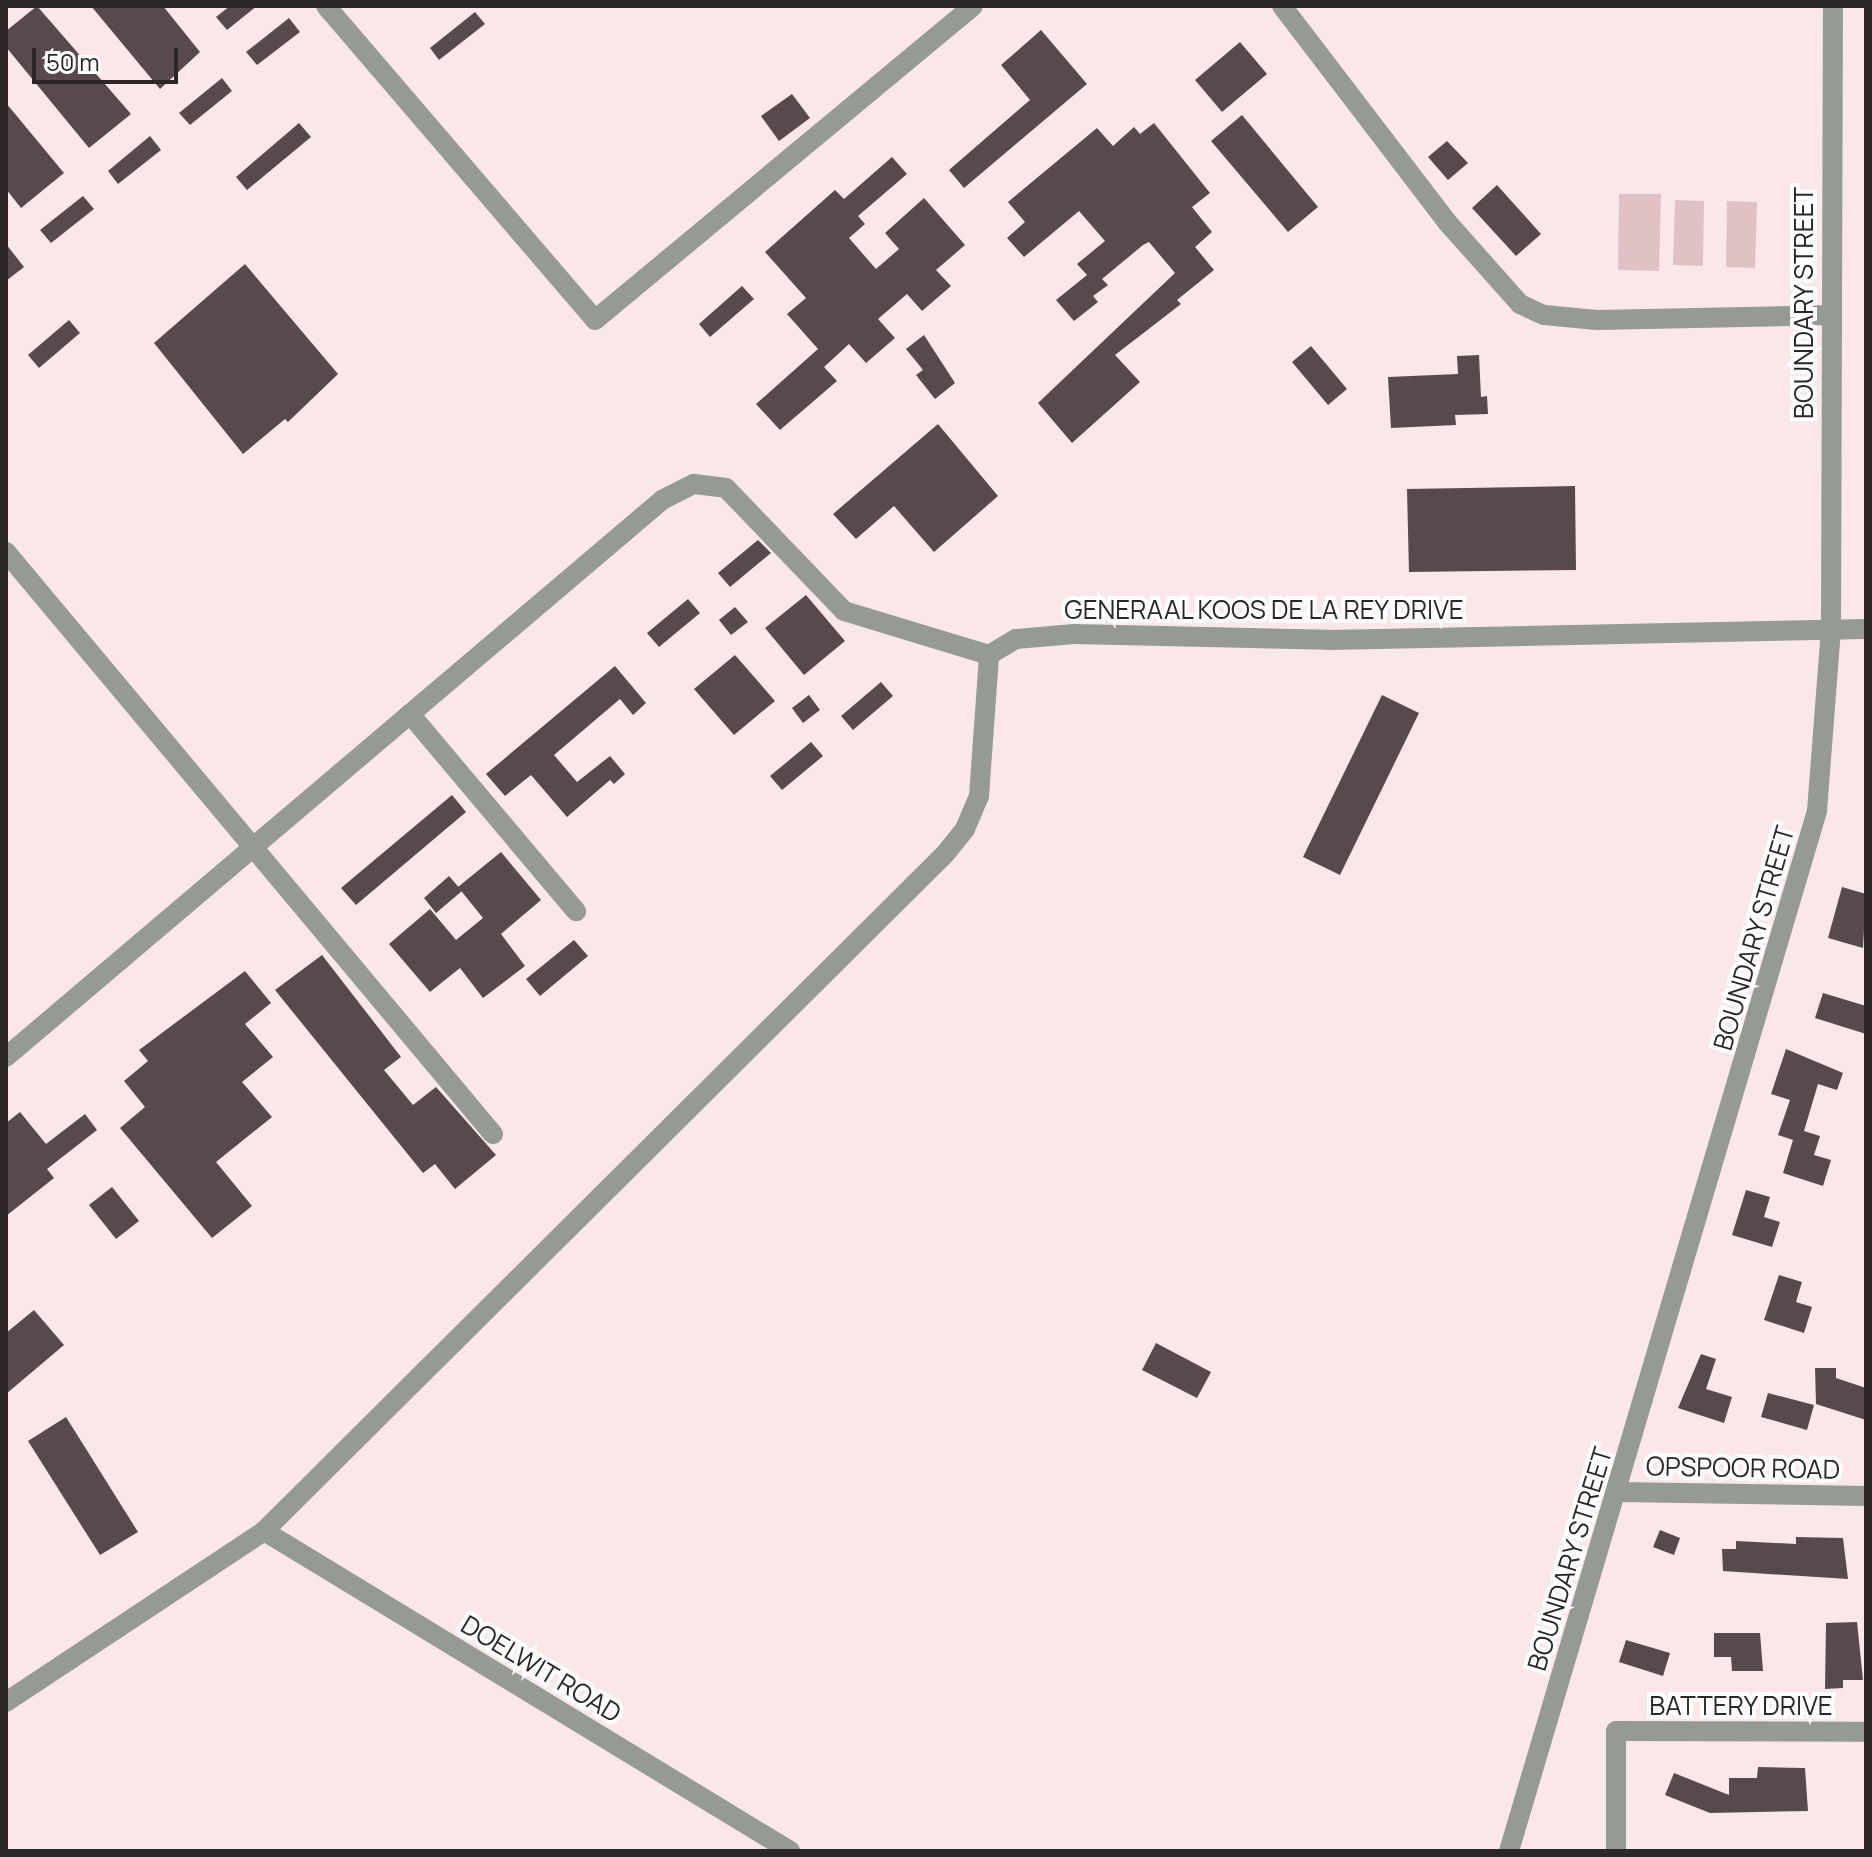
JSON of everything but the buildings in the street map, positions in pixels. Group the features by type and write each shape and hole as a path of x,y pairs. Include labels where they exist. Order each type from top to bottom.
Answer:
{"street":[{"path":"326,6 595,320 973,6"},
{"path":"1282,6 1456,233 1520,304 1544,315 1597,320 1830,315"},
{"name":"BOUNDARY STREET","path":"1509,1851 1618,1492 1817,811 1831,629 1833,6"},
{"path":"6,1057 662,500 694,484 726,488 844,611 989,655 979,796 965,829 945,854 264,1531 6,1702"},
{"path":"6,552 255,845 493,1134"},
{"name":"GENERAAL KOOS DE LA REY DRIVE","path":"989,655 1016,639 1074,634 1329,640 1866,629"},
{"path":"410,714 576,911"},
{"name":"OPSPOOR ROAD","path":"1618,1492 1866,1496"},
{"name":"DOELWIT ROAD","path":"264,1531 790,1851"},
{"name":"BATTERY DRIVE","path":"1616,1851 1616,1731 1866,1732"}],"shaded area":[{"path":"1619,194 1661,194 1659,271 1618,270"},
{"path":"1675,200 1704,201 1703,266 1673,265"},
{"path":"1727,201 1757,202 1755,268 1726,267"}]}
